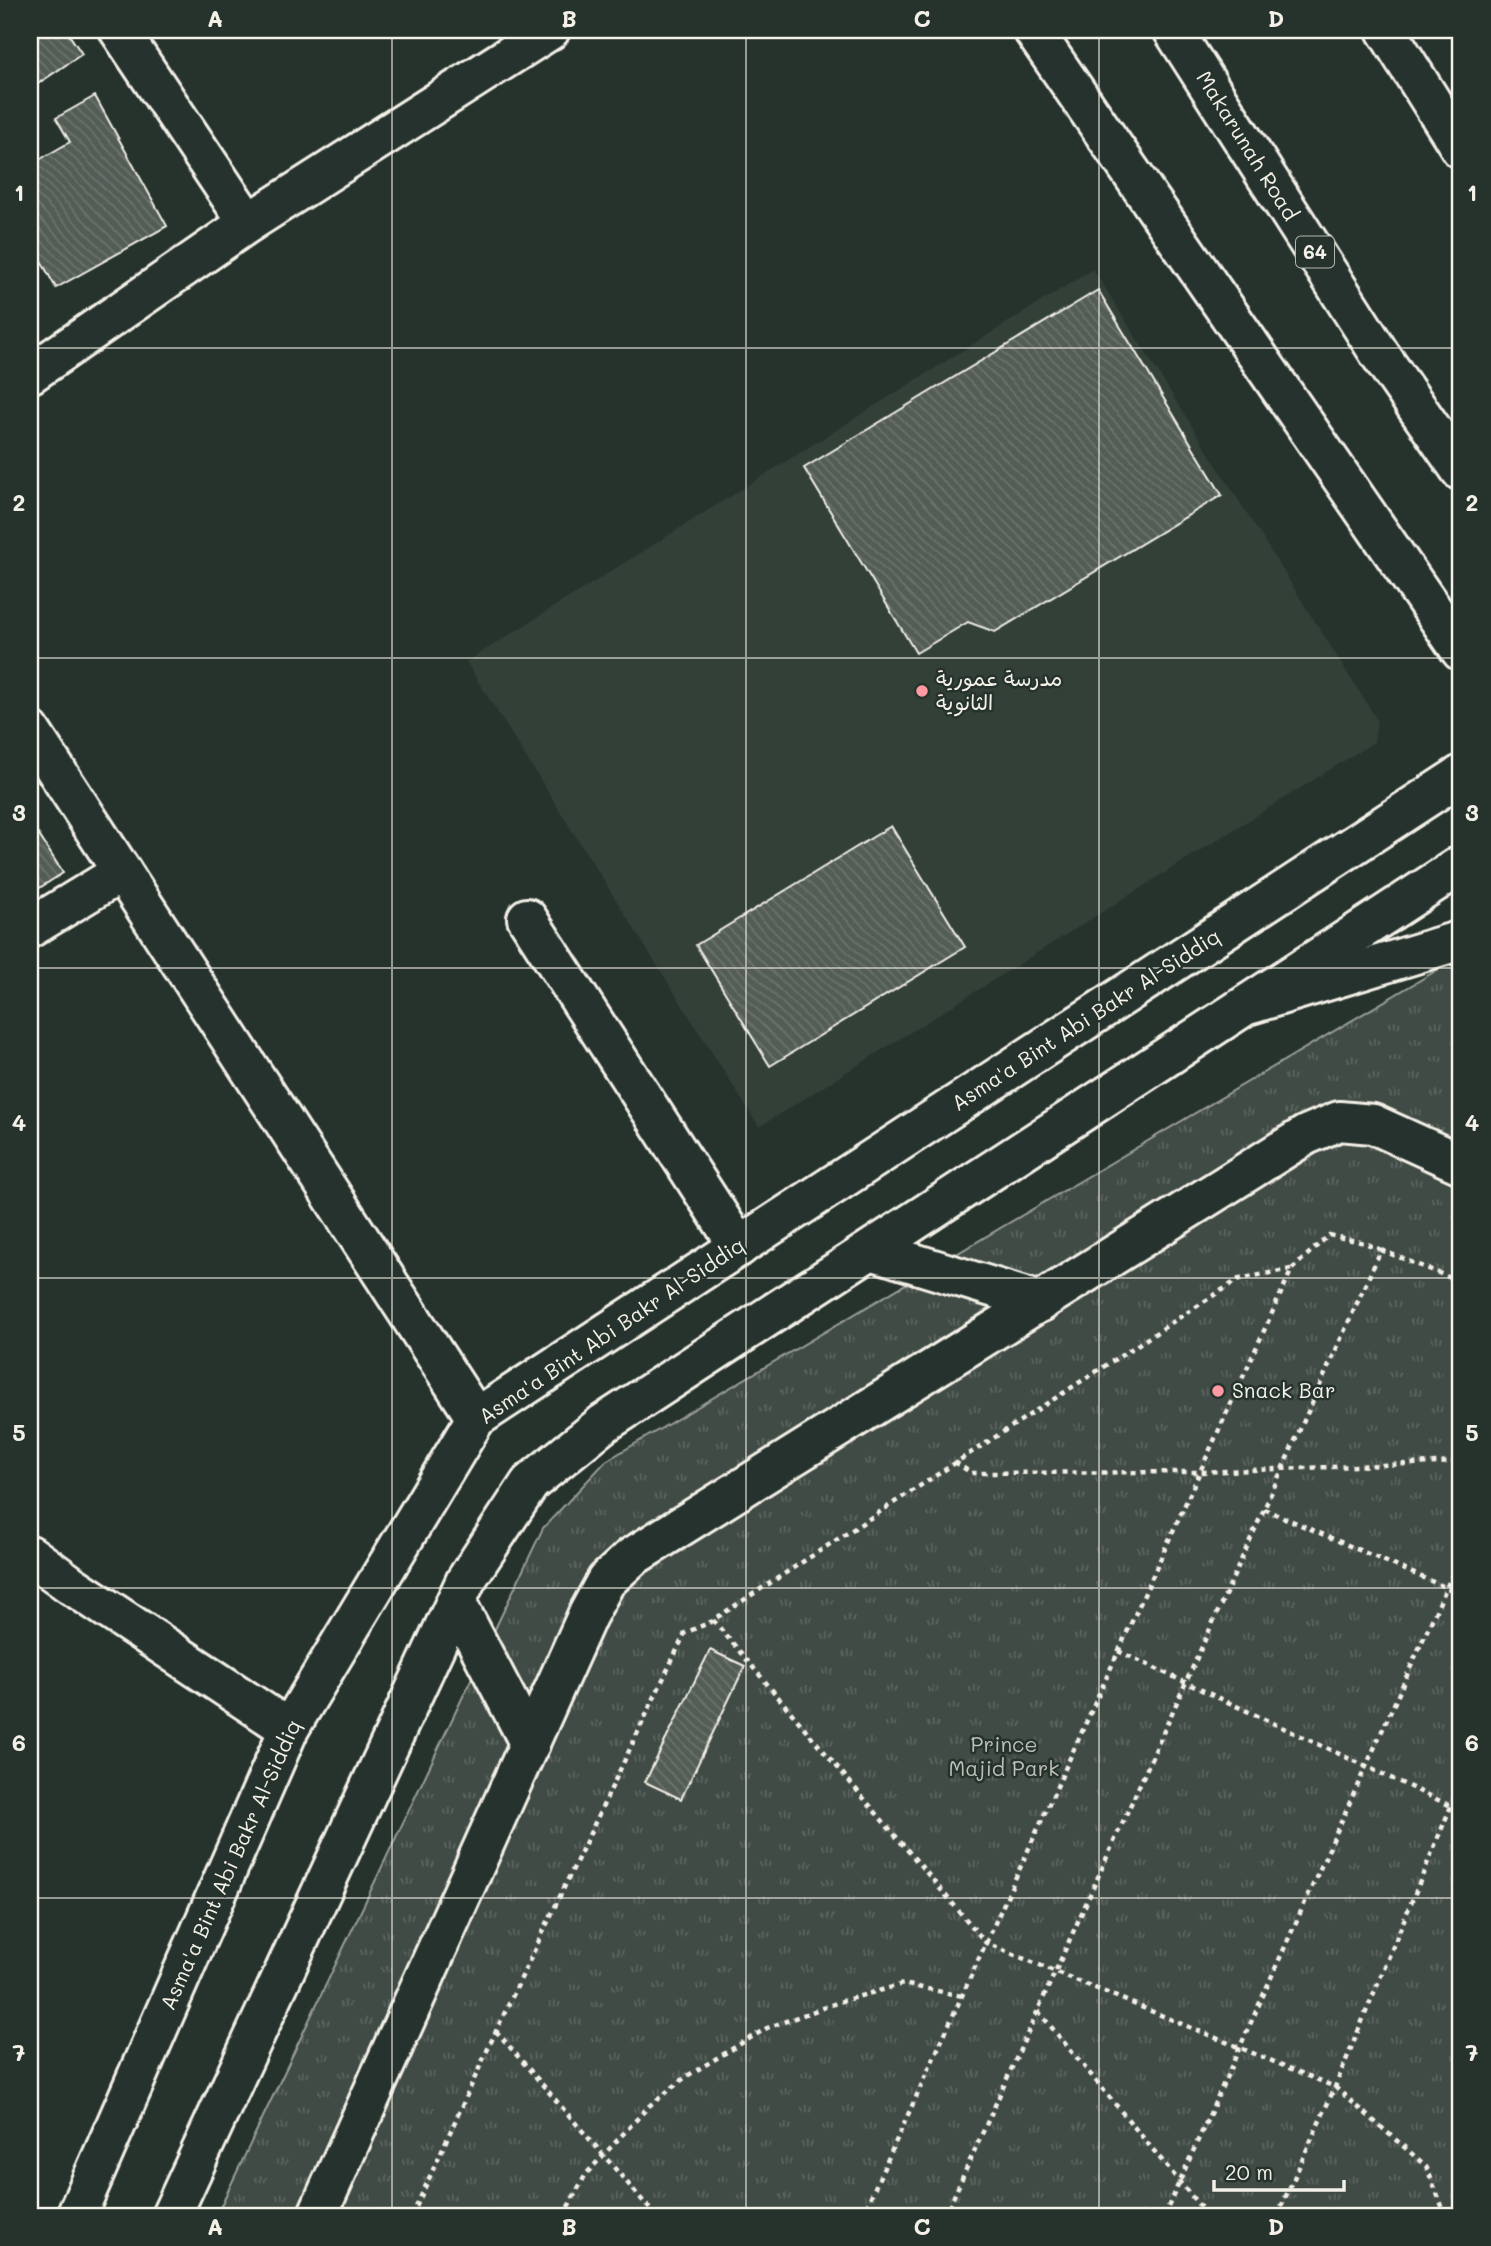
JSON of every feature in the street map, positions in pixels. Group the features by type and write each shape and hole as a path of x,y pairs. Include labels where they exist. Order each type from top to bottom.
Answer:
{"street":[{"path":"119,30 248,223"},
{"path":"30,374 248,223 550,30"},
{"path":"1033,30 1461,651"},
{"name":"Makarunah Road","path":"1173,30 1379,353 1461,471"},
{"path":"1386,30 1461,149"},
{"path":"30,730 476,1418"},
{"name":"Asma'a Bint Abi Bakr Al-Siddiq","path":"76,2216 289,1729 476,1418 1461,775"},
{"path":"171,2216 466,1580 530,1483 603,1424 1461,865"},
{"path":"30,928 122,872"},
{"path":"527,918 739,1247"},
{"path":"1251,1004 1461,940"},
{"path":"317,2216 587,1616 606,1581 632,1557 1306,1135 1339,1121 1373,1124 1461,1164"},
{"path":"871,1250 1041,1302"},
{"path":"30,1555 289,1729"},
{"path":"456,1602 530,1744"}],"path":[{"path":"862,2216 1292,1269 1329,1235 1365,1243 1461,1283"},
{"path":"945,2216 1381,1250"},
{"path":"412,2216 496,2031 685,1633 713,1620 1239,1279 1292,1269"},
{"path":"955,1462 971,1473 1199,1472 1461,1462"},
{"path":"1264,1509 1461,1594"},
{"path":"1164,2216 1461,1555"},
{"path":"713,1620 986,1943 1335,2087 1426,2166 1446,2216"},
{"path":"1118,1651 1451,1806"},
{"path":"1277,2216 1335,2087 1461,1782"},
{"path":"564,2216 586,2174 649,2106 687,2076 768,2028 839,2002 903,1984 962,1996"},
{"path":"1038,2011 1208,2216"},
{"path":"496,2031 656,2216"}],"shaded area":[{"name":"مدرسة عمورية الثانوية","path":"1093,269 1377,720 1374,742 759,1127 466,662"}],"green space":[{"name":"Prince Majid Park","path":"1461,956 1461,2216 216,2216 543,1528 606,1461"}],"building":[{"path":"30,30 66,30 82,54 30,89"},
{"path":"95,96 167,226 56,288 30,241 30,232 35,228 30,211 36,207 30,195 30,165 70,142 56,118"},
{"path":"1098,290 1222,495 995,632 968,622 916,653 804,468"},
{"path":"30,821 63,873 30,894"},
{"path":"891,826 965,947 770,1066 696,945"},
{"path":"710,1650 745,1666 681,1799 645,1782"}],"place":[{"name":"مدرسة عمورية الثانوية","path":"922,691"},
{"name":"Snack Bar","path":"1218,1391"}]}
